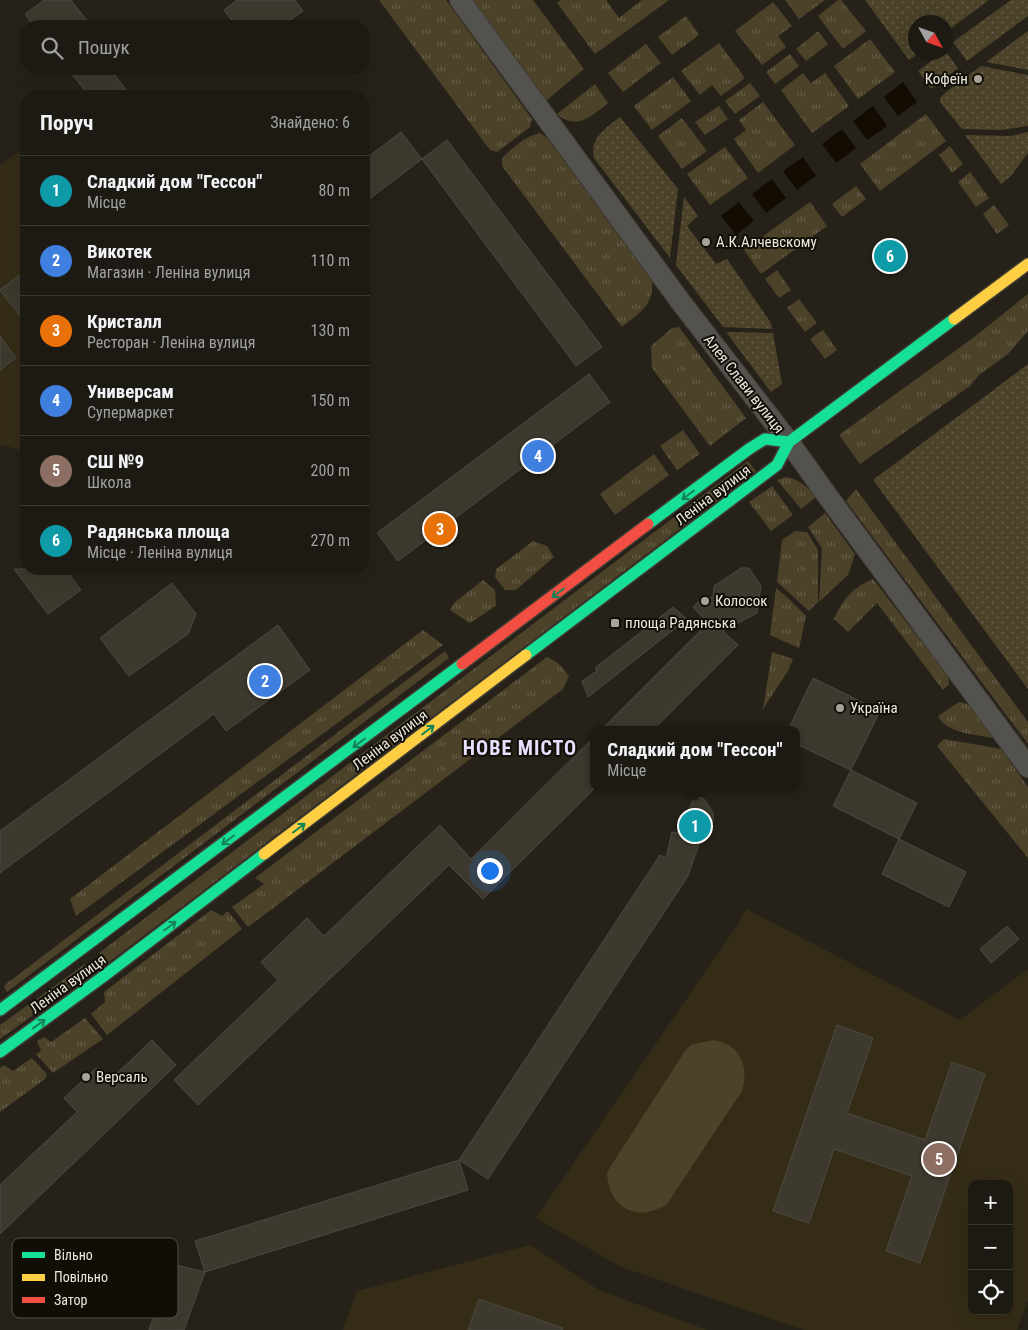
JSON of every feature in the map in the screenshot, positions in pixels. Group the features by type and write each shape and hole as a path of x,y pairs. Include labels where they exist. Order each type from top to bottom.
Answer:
{"street":[{"name":"Алея Слави вулиця","path":"460,0 680,301 789,442 828,498 1028,767"},
{"name":"Леніна вулиця","path":"0,1052 104,976 777,465 789,442 1028,264"},
{"name":"Леніна вулиця","path":"0,1010 749,449 765,439 789,442"}],"shaded area":[{"path":"903,82 917,102 898,116 884,97"},
{"path":"873,106 887,126 867,140 853,121"},
{"path":"842,129 856,148 836,163 822,144"},
{"path":"20,151 20,450 0,444 0,165"},
{"path":"803,157 816,176 797,190 783,171"},
{"path":"772,179 786,198 766,213 752,194"},
{"path":"739,202 754,221 736,235 721,216"},
{"path":"746,909 960,1020 1028,969 1028,1300 1017,1330 804,1330 621,1267 536,1218 738,924"},
{"path":"530,1245 599,1290 707,1330 343,1330 357,1291"}],"green space":[{"path":"379,0 446,0 532,119 530,127 497,152 490,150"},
{"path":"471,0 533,0 584,69 546,101"},
{"path":"561,0 606,0 619,18 642,0 669,0 595,54 557,3"},
{"path":"785,0 825,0 799,19"},
{"path":"838,0 841,0 866,31 843,49 818,16"},
{"path":"865,0 989,0 953,27 953,15 908,15 908,59"},
{"path":"1011,0 1028,0 1028,16 967,61 953,42"},
{"path":"773,2 792,26 778,36 786,47 762,65 735,31"},
{"path":"686,16 699,35 672,55 658,37"},
{"path":"818,31 828,44 806,61 796,49"},
{"path":"1028,31 1028,70 986,62"},
{"path":"870,39 895,72 858,99 834,66"},
{"path":"719,43 745,78 721,96 712,85 700,95 681,71"},
{"path":"646,44 661,63 623,92 608,73"},
{"path":"790,54 799,66 775,84 766,72"},
{"path":"933,60 952,60 958,68 931,89 918,71"},
{"path":"981,66 1028,75 1028,126 1001,130 962,129 940,102 940,98 945,93"},
{"path":"803,73 811,83 825,73 849,106 812,133 781,90"},
{"path":"673,77 691,101 652,130 634,106"},
{"path":"750,83 760,96 735,114 725,101"},
{"path":"595,84 608,103 584,120 571,121 557,114"},
{"path":"763,102 795,145 758,173 734,139 746,130 739,120"},
{"path":"719,106 728,119 705,135 695,122"},
{"path":"926,114 946,141 880,191 860,164"},
{"path":"620,117 678,189 670,258 594,158 593,151 596,139"},
{"path":"682,118 707,151 682,169 658,136"},
{"path":"1028,132 1028,153 1010,177 1001,184 965,135 1011,136"},
{"path":"540,133 547,138 652,281 651,297 648,303 622,327 502,166 502,158 510,150 524,140"},
{"path":"950,146 963,164 952,173 939,155"},
{"path":"725,147 748,178 710,205 687,174"},
{"path":"970,172 989,198 976,207 958,182"},
{"path":"856,186 866,199 842,217 832,204"},
{"path":"684,197 698,216 687,226 716,264 727,259 771,323 772,329 723,327 676,265"},
{"path":"810,202 827,226 761,274 744,250"},
{"path":"994,205 1009,225 997,234 983,214"},
{"path":"777,270 791,290 779,298 765,279"},
{"path":"1028,294 1028,331 1008,354 979,375 970,386 860,464 839,435 973,338"},
{"path":"799,299 817,323 805,332 787,308"},
{"path":"679,327 746,418 710,446 652,368 651,346 672,328"},
{"path":"823,330 837,350 825,359 810,339"},
{"path":"726,332 773,333 782,384 771,392"},
{"path":"1028,364 1028,689 873,480"},
{"path":"683,430 700,454 677,470 660,446"},
{"path":"654,454 669,475 615,515 600,494"},
{"path":"748,461 756,471 105,965 99,953"},
{"path":"786,477 803,484 816,497 801,509 777,480"},
{"path":"772,486 793,515 771,531 749,502"},
{"path":"856,489 1028,722 1028,744 846,501"},
{"path":"825,513 855,554 848,575 819,602 822,548 808,527"},
{"path":"795,531 807,532 818,550 818,602 809,611 777,582 782,540"},
{"path":"533,541 547,546 554,557 516,590 505,590 495,577 496,569"},
{"path":"873,579 948,676 949,684 943,690 877,603 848,632 834,619 849,594"},
{"path":"483,580 495,590 496,606 470,623 450,610 454,603"},
{"path":"776,588 806,616 799,648 770,635"},
{"path":"423,630 443,645 76,916 70,899"},
{"path":"445,651 449,658 7,992 4,987 6,984"},
{"path":"772,652 793,659 788,671 763,709"},
{"path":"547,657 558,663 569,676 563,689 248,927 232,907 264,884 255,878"},
{"path":"959,702 970,706 974,710 993,738 955,730 942,722 938,716"},
{"path":"944,739 1001,749 1028,787 1028,858 937,746"},
{"path":"211,910 222,916 228,911 242,929 107,1035 91,1014 105,1002 104,992"},
{"path":"85,964 92,973 0,1039 0,1025"},
{"path":"85,1018 103,1039 53,1073 36,1054 41,1051 37,1041 44,1037 51,1042"},
{"path":"713,1040 730,1046 741,1058 744,1073 742,1091 667,1204 656,1210 645,1212 635,1212 626,1209 612,1195 607,1172 685,1051 691,1045"},
{"path":"32,1058 47,1074 45,1079 0,1112 0,1068 4,1065 13,1071"}],"building":[{"path":"44,0 71,0 86,20 30,20 25,14"},
{"path":"237,0 295,0 303,11 290,20 232,20 224,10"},
{"path":"73,75 115,75 126,90 84,90"},
{"path":"401,132 422,159 370,198 370,155"},
{"path":"447,140 602,347 576,366 422,159"},
{"path":"20,275 20,316 0,290"},
{"path":"0,336 16,358 0,370"},
{"path":"589,374 610,402 398,561 377,533"},
{"path":"741,568 749,568 761,586 757,613 723,631 738,645 657,726 605,726 708,623 693,607 701,599 713,597 714,586"},
{"path":"14,569 20,569 20,575 70,575 81,590 48,614"},
{"path":"172,583 196,614 188,634 129,676 100,638"},
{"path":"673,607 687,619 588,697 582,681 597,671 595,668"},
{"path":"278,625 310,670 226,731 214,714 0,873 0,831"},
{"path":"813,678 880,711 851,770 800,746 800,726 790,726"},
{"path":"590,741 590,791 592,791 483,899 449,865 198,1105 174,1080 278,980 261,962 307,918 324,936 440,825 471,859"},
{"path":"851,770 917,803 899,839 833,806"},
{"path":"695,796 704,799 713,813 713,822 705,830 706,838 701,838 688,876 488,1179 459,1160 660,855 666,858 672,832 678,833"},
{"path":"899,839 966,872 949,907 882,874"},
{"path":"1007,926 1019,939 991,963 980,949"},
{"path":"837,1025 873,1038 847,1113 925,1140 952,1062 985,1074 920,1263 886,1251 912,1176 834,1149 809,1223 773,1211"},
{"path":"152,1040 176,1065 0,1234 0,1185 77,1112 64,1098 96,1068 109,1081"},
{"path":"459,1160 468,1190 205,1272 195,1241"},
{"path":"178,1265 205,1272 184,1330 149,1330 153,1318 178,1318"},
{"path":"479,1299 563,1328 562,1330 468,1330"}],"traffic: fast":[{"path":"526,655 777,465 789,442 954,319"},
{"path":"648,524 765,439 789,442"},
{"path":"0,1010 462,664"},
{"path":"0,1052 104,976 264,854"}],"traffic: slow":[{"path":"954,319 1028,264"},
{"path":"264,854 526,655"}],"traffic: jam":[{"path":"462,664 648,524"}],"place":[{"name":"Кофеїн","path":"978,79"},
{"name":"А.К.Алчевскому","path":"706,242"},
{"name":"Радянська площа","path":"890,256"},
{"name":"Универсам","path":"538,456"},
{"name":"Кристалл","path":"440,529"},
{"name":"Колосок","path":"705,601"},
{"name":"площа Радянська","path":"615,623"},
{"name":"Викотек","path":"265,681"},
{"name":"Україна","path":"840,708"},
{"name":"Сладкий дом \"Гессон\"","path":"695,826"},
{"name":"Версаль","path":"86,1077"},
{"name":"СШ №9","path":"939,1159"}],"district":[{"name":"НОВЕ МІСТО","path":"520,748"}]}
